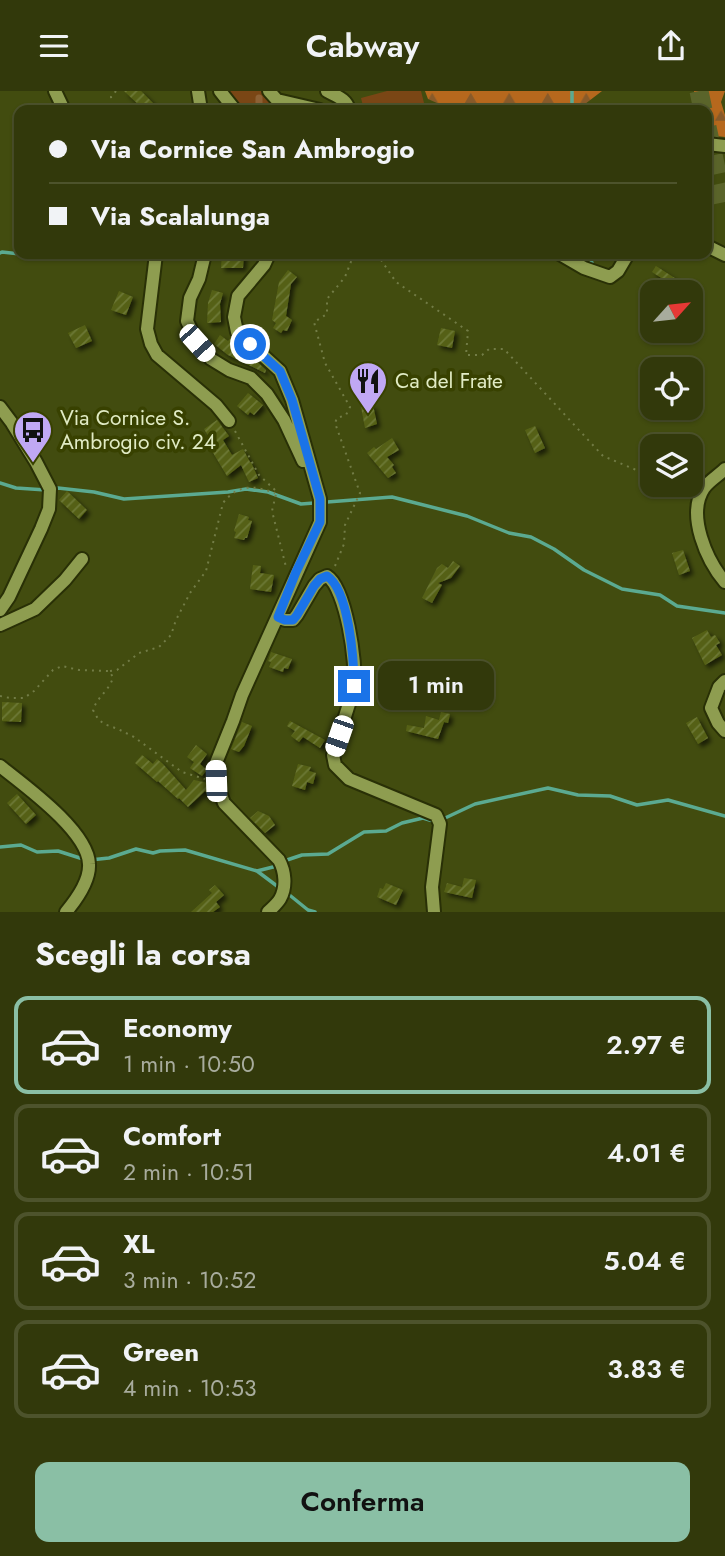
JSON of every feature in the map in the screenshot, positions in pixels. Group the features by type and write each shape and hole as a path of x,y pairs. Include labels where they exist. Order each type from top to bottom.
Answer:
{"street":[{"path":"220,91 231,105"},
{"path":"269,91 277,100 298,105"},
{"path":"327,91 343,99 348,105"},
{"path":"155,259 147,329 151,344 158,355 216,405 229,421"},
{"path":"204,259 199,279 190,298 187,321 197,343 211,359 229,370 251,378 267,394 284,420 314,479"},
{"path":"267,259 238,296 234,317 237,332 280,371 292,400 320,499 320,522 242,695 216,762 216,781 225,803 279,860 284,870 281,898 268,912"},
{"path":"569,259 610,278 625,259"},
{"path":"0,407 36,462 50,489 48,509 41,529 9,597 0,610"},
{"path":"725,469 705,488 698,503 705,551 725,582"},
{"path":"0,625 35,609 82,559"},
{"path":"278,617 293,620 320,579 327,576 331,579 340,597 349,629 354,686 333,755 335,765 349,779 438,820 432,887 434,912"},
{"path":"725,681 719,687 711,708 725,731"},
{"path":"0,766 77,834 85,851 89,864 86,880 66,912"}],"path":[{"path":"334,570 344,544 345,525 360,493 335,423 337,418 346,415 350,407 325,363 314,322 327,314 327,299 345,277 352,259"},
{"path":"380,259 396,282 468,331 466,355 482,355 489,349 504,349 603,456 640,472"},
{"path":"229,421 260,475 275,490 272,511 284,564 293,580"},
{"path":"0,696 24,698 53,670 62,666 79,670 117,670 139,653 159,647 171,635 190,593 206,571 223,503 242,488 253,487 275,493"},
{"path":"109,671 113,677 111,685 96,701 93,710 97,719 134,737 182,772 216,781"}],"green space":[{"path":"220,91 269,91 294,104 294,105 231,105"},
{"path":"387,91 421,91 424,105 363,105 361,98"},
{"path":"425,91 602,91 585,105 438,105 428,99"},
{"path":"694,91 725,91 721,102 725,115 725,137 712,136 712,105 692,105 696,101"}],"building":[{"path":"124,91 141,91 155,105 139,105"},
{"path":"222,259 244,259 243,268 221,268"},
{"path":"656,266 678,280 664,280 652,272"},
{"path":"288,270 297,277 291,284 286,316 292,320 287,331 283,330 281,333 273,328 276,323 272,320 279,282"},
{"path":"212,290 223,293 220,304 221,322 207,323 208,303"},
{"path":"119,291 133,297 126,315 111,310"},
{"path":"85,325 92,341 76,348 68,333"},
{"path":"441,328 455,331 452,348 437,345"},
{"path":"220,335 236,344 234,348 253,358 266,370 265,373 228,355 214,344"},
{"path":"248,393 263,405 254,415 250,412 248,415 237,406"},
{"name":"Ca del Frate","path":"373,405 377,424 365,428 361,407"},
{"path":"217,420 229,436 223,440 232,455 243,449 258,478 249,482 241,465 227,476 209,446 213,444 204,429"},
{"path":"535,426 545,448 535,453 525,430"},
{"path":"392,438 399,450 387,457 394,465 392,467 396,473 388,478 367,453"},
{"path":"67,491 87,510 79,519 59,500"},
{"path":"239,514 252,521 244,540 234,538"},
{"path":"683,550 690,571 679,575 672,553"},
{"path":"453,561 460,566 451,578 438,583 442,585 432,603 422,598 437,568 442,564 448,568"},
{"path":"253,565 261,566 260,573 274,575 271,592 250,589"},
{"path":"707,630 711,637 715,635 720,643 716,645 722,655 705,665 692,638"},
{"path":"271,652 292,659 288,669 284,668 283,672 269,667"},
{"path":"386,667 412,670 410,683 397,682 396,687 389,687 389,681 385,680"},
{"path":"2,702 22,703 21,722 2,721"},
{"path":"441,712 450,714 438,739 406,731 407,725 424,728 426,716 439,720"},
{"path":"697,717 708,738 698,744 686,723"},
{"path":"290,721 325,740 320,748 303,737 299,742 291,736 295,731 287,726"},
{"path":"242,722 252,726 239,752 231,749"},
{"path":"196,745 207,754 200,764 207,770 202,776 190,768 194,762 187,757"},
{"path":"142,755 153,764 157,759 186,790 194,780 208,783 212,796 205,791 188,807 135,763"},
{"path":"298,764 311,767 309,771 316,773 313,784 307,782 305,790 292,786"},
{"path":"17,794 36,815 26,824 7,803"},
{"path":"258,811 269,816 275,825 265,833 250,818"},
{"path":"464,878 476,880 472,898 444,892 447,883 462,887"},
{"path":"386,883 403,890 396,905 377,897 380,888 383,889"},
{"path":"215,885 224,895 216,902 220,907 213,912 191,912 212,893 209,890"}],"waterway":[{"path":"572,91 572,105"},
{"path":"0,253 14,253"},
{"path":"591,259 592,263"},
{"path":"0,483 16,488 46,490"},
{"path":"54,489 94,492 124,499 246,489 268,492 301,504 392,497 467,516 509,533 531,537 584,570 622,589 660,595 677,606 725,613"},
{"path":"443,819 475,804 548,788 578,795 610,796 637,805 668,800 725,816"},
{"path":"90,860 109,858 136,849 153,853 185,850 257,871 302,855 328,854 364,832 386,831 402,823 423,818 436,822"},
{"path":"0,847 21,845 37,852 58,851 83,859"},
{"path":"257,871 281,889"},
{"path":"287,893 308,910 315,912"}],"tunnel":[{"path":"699,91 702,105"},
{"path":"712,150 725,210"}],"place":[{"name":"Ca del Frate","path":"368,415"},
{"name":"Via Cornice S. Ambrogio civ. 24","path":"33,464"}],"route":[{"path":"250,344 280,371 292,400 320,499 320,522 278,617 293,620 320,579 327,576 331,579 337,588 349,629 354,686"}]}
